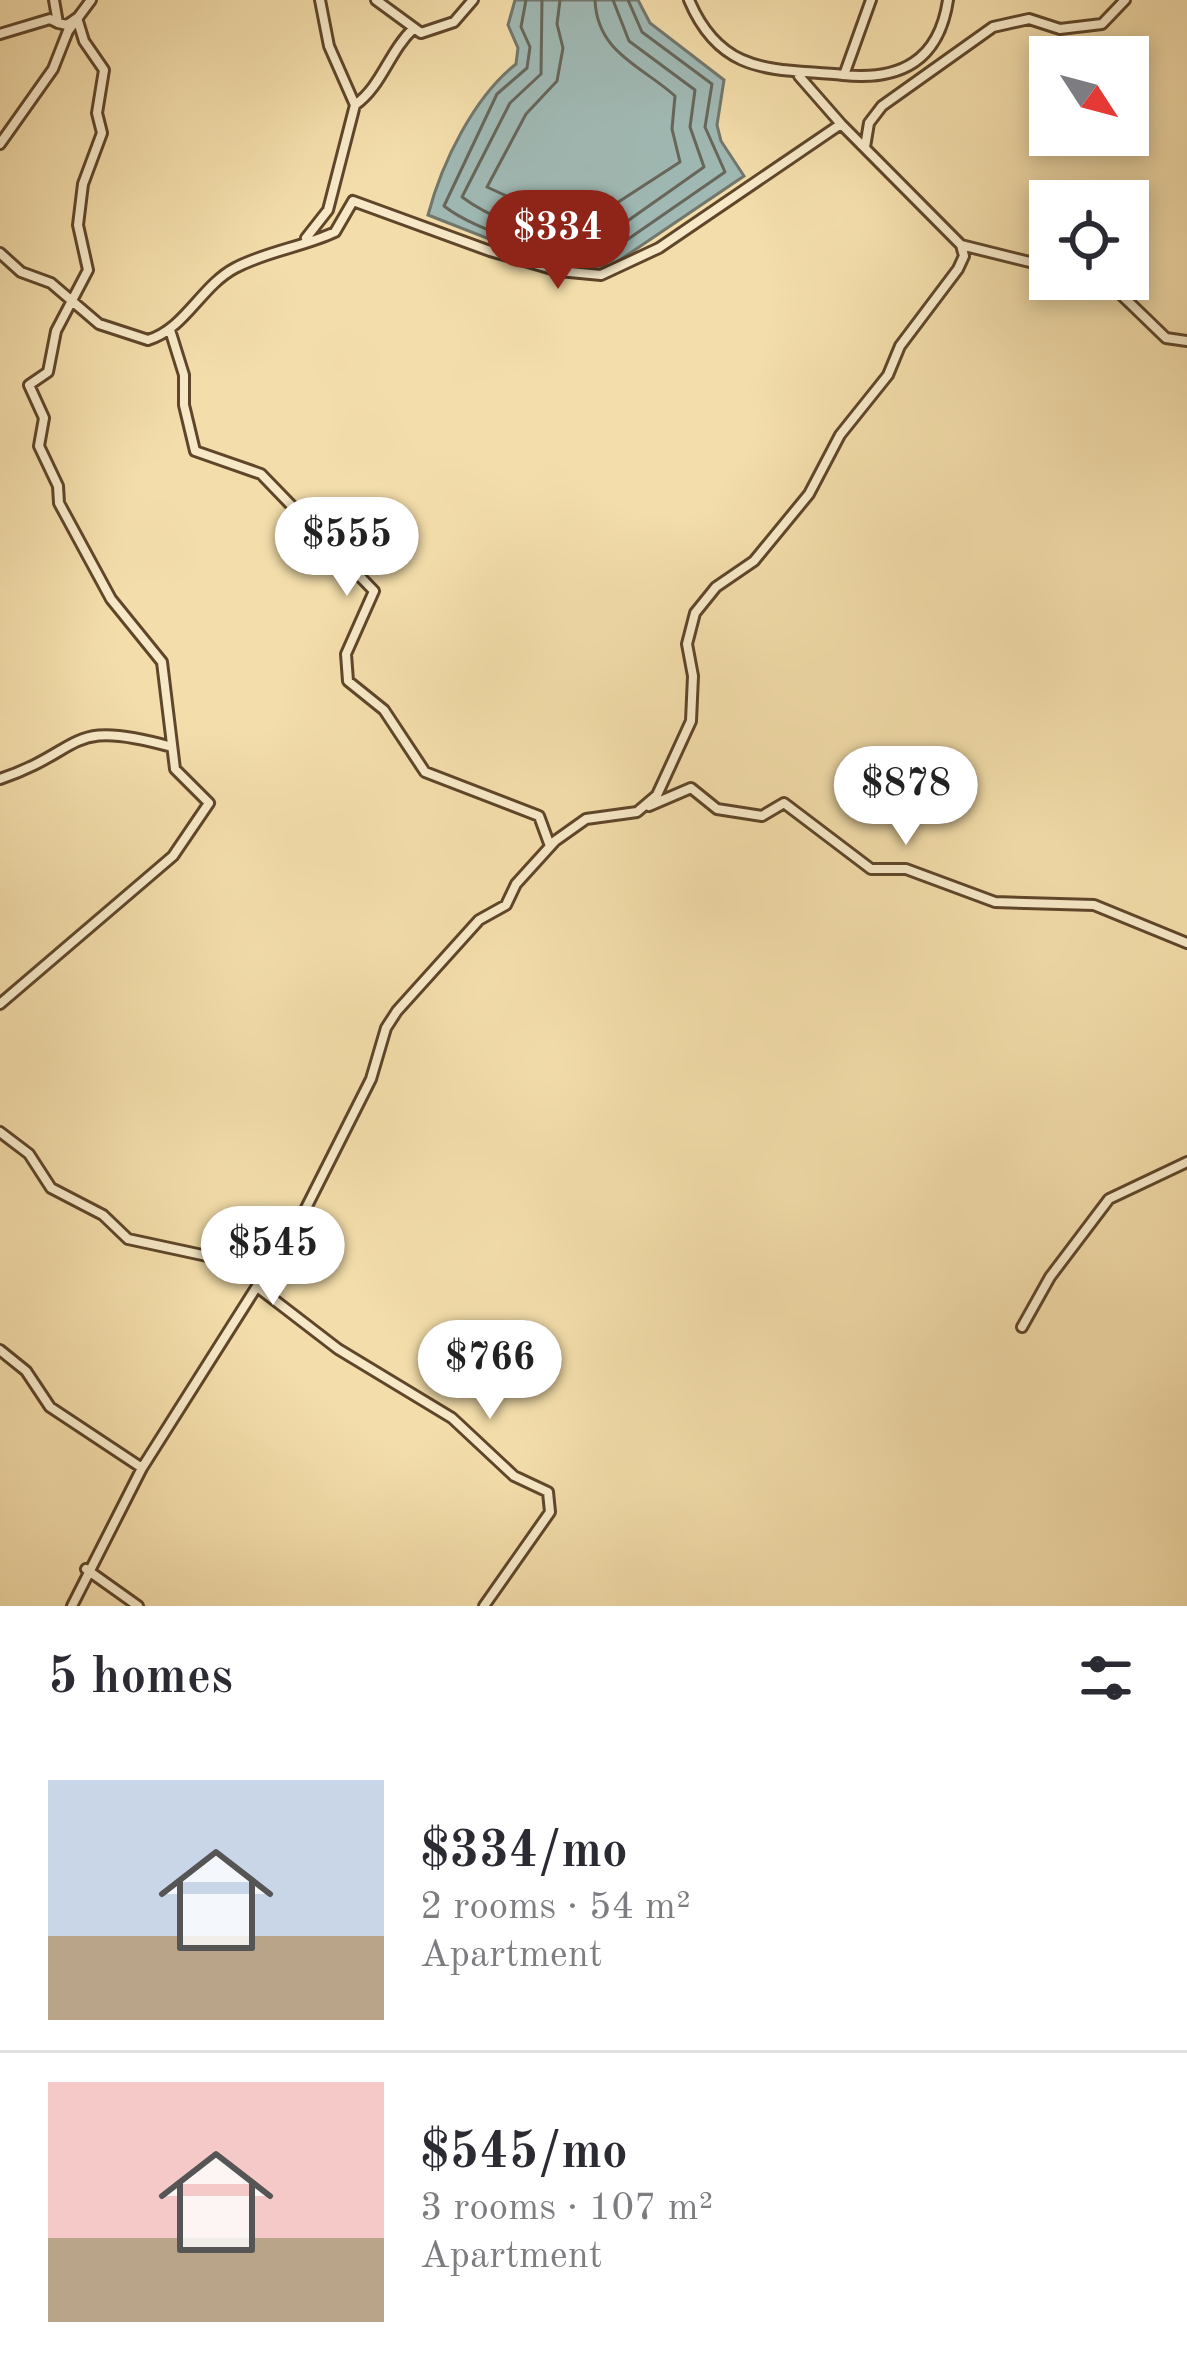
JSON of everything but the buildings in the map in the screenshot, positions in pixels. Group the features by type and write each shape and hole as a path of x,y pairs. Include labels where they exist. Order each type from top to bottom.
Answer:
{"street":[{"path":"54,0 58,23"},
{"path":"0,144 52,69 91,0"},
{"path":"320,0 328,46 355,105"},
{"path":"376,0 421,33 454,22 473,0"},
{"path":"689,0 717,41 738,57 775,73 799,76 889,76 921,59 945,17 948,0"},
{"path":"844,75 871,0"},
{"path":"865,147 869,123 882,106 993,27 1029,19 1060,29 1102,24 1125,0"},
{"path":"0,34 50,19 67,25 77,18"},
{"path":"0,1004 172,856 208,803 204,793 179,776 162,662 111,599 100,571 59,503 58,486 39,446 44,418 29,385 47,372 56,331 88,270 78,225 83,184 102,133 97,113 104,70 83,41 77,18"},
{"path":"302,242 328,210 355,105 375,85 395,45 414,28"},
{"path":"649,806 691,721 693,676 687,644 695,613 716,586 754,561 809,494 840,435 888,375 900,346 964,256 961,244 799,76"},
{"path":"0,253 21,272 73,299 99,324 148,340 170,330 205,289 234,268 335,232 347,204 362,201 490,250 560,271 602,275 659,248 841,124"},
{"path":"961,244 1029,262"},
{"path":"1127,300 1166,338 1187,341"},
{"path":"170,330 184,374 184,405 195,451 261,474 374,591 346,654 348,681 384,710 425,772 539,816 550,846"},
{"path":"0,779 83,736 133,734 172,747"},
{"path":"72,1606 86,1570 142,1468 262,1285 371,1079 386,1028 430,971 442,964 479,920 506,904 550,846 586,819 626,815 691,788 717,809 762,816 784,803 871,869 906,869 995,902 1094,904 1187,943"},
{"path":"0,1132 29,1154 52,1188 104,1215 128,1239 207,1256 257,1251 263,1255 257,1276 262,1285 338,1349 452,1418 514,1476 548,1492 550,1512 484,1606"},
{"path":"1022,1327 1109,1199 1187,1162"},
{"path":"0,1350 26,1371 50,1407 142,1468"},
{"path":"86,1570 138,1606"}],"water":[{"path":"515,0 638,0 650,23 724,80 717,125 721,141 744,176 611,266 558,266 428,215 461,132 487,94 516,64 518,48 508,25"}]}
